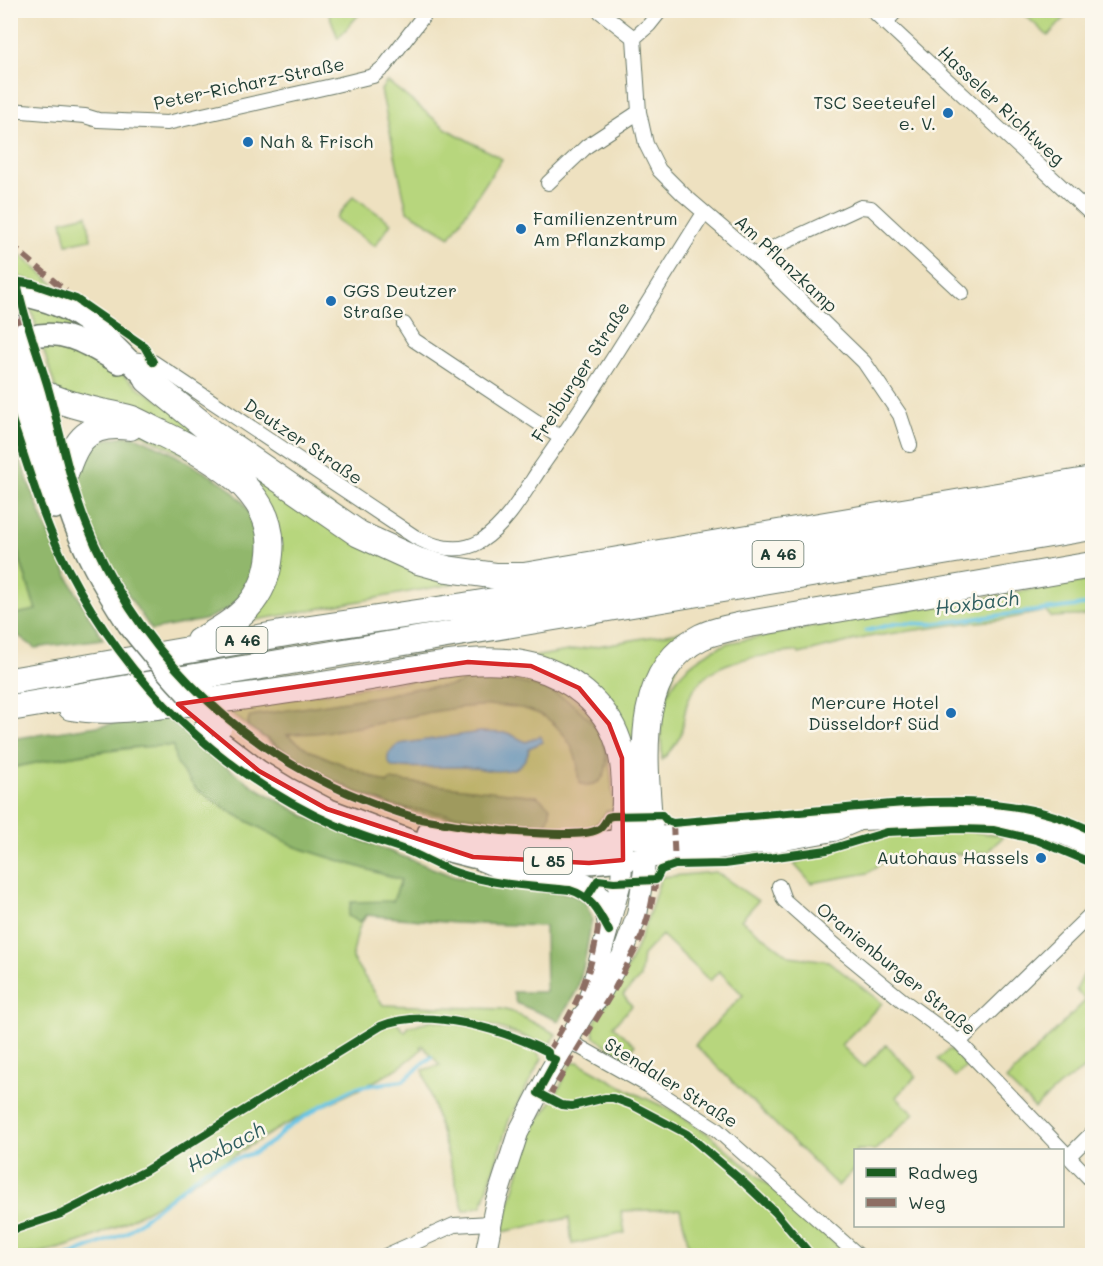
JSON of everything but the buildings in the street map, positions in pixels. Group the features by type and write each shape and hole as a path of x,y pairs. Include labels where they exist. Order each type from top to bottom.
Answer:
{"highway":[{"path":"10,370 23,383 38,391 78,407 132,419 213,460 238,479 255,499 266,522 271,543 269,570 259,591 248,608 225,628 175,652"},
{"path":"150,371 214,434 359,534 418,561 447,569 485,575 524,576 1092,480"},
{"path":"62,484 72,450 91,432 117,425 160,433"},
{"name":"A 46","path":"10,681 310,629 464,606 1092,502"},
{"name":"A 46","path":"10,708 1092,526"},
{"path":"636,851 645,729 652,695 678,654 699,638 722,629 749,624 1091,566"},
{"path":"464,606 524,576"},
{"path":"41,702 95,711 204,702 273,693 468,662 531,666 554,674 579,688 591,698 614,732 622,758 625,816 636,851"}],"main road":[{"path":"10,292 70,311 95,328 118,358"},
{"path":"13,338 54,334 79,340 150,371"},
{"name":"L 85","path":"13,338 38,391 72,518 122,626"},
{"name":"L 85","path":"10,381 68,543 91,589 122,626 188,696 213,728 259,771 327,809 404,838 473,857 589,863 636,851"},
{"name":"L 85","path":"213,728 307,784 385,820 429,833 523,845 636,851"}],"street":[{"name":"Peter-Richarz-Straße","path":"10,110 108,120 166,123 336,85 373,76 384,67 428,10"},
{"path":"598,10 634,38 661,10"},
{"name":"Hasseler Richtweg","path":"872,10 1092,215"},
{"path":"885,23 897,10"},
{"name":"Am Pflanzkamp","path":"634,38 639,112 646,144 659,170 704,213 755,256 864,362 900,415 910,445"},
{"path":"548,183 587,146 639,112"},
{"path":"755,256 861,207 871,208 962,293"},
{"name":"Freiburger Straße","path":"479,542 505,519 561,438 704,213"},
{"path":"404,324 414,340 561,438"},
{"name":"Deutzer Straße","path":"150,371 416,537 442,548 456,548 479,542"},
{"name":"L 85","path":"636,851 834,819 855,822 956,815 1005,819 1047,829 1092,848"},
{"path":"583,1015 597,1000 622,956 637,915 642,880 636,851"},
{"path":"485,1256 490,1223 518,1132 583,1015 609,931 621,882 636,851"},
{"path":"473,857 519,875 572,878 586,883 603,900 609,931"},
{"name":"Oranienburger Straße","path":"779,886 784,900 836,946 911,1007 959,1042 1061,1149"},
{"path":"959,1042 1092,913"},
{"name":"Stendaler Straße","path":"569,1041 649,1086 716,1129 859,1256"},
{"path":"1068,1156 1092,1133"},
{"name":"Oranienburger Straße","path":"1064,1152 1092,1181"},
{"path":"384,1256 454,1225 490,1223"}],"highlighted area":[{"path":"468,662 531,666 579,688 609,724 622,758 623,860 589,863 473,857 327,809 259,771 178,704"}],"green space":[{"path":"328,11 362,11 338,38"},
{"path":"1030,11 1071,11 1048,36 1026,16"},
{"path":"387,81 447,129 502,159 450,237 407,211 381,90"},
{"path":"353,196 391,223 375,246 336,219"},
{"path":"87,215 91,239 67,244 62,221"},
{"path":"11,247 62,291 17,276 11,267"},
{"path":"29,304 42,307 86,331 37,328"},
{"path":"41,342 64,344 120,373 142,390 452,578 453,584 240,623 260,601 258,491 57,393"},
{"path":"10,432 62,564 103,639 35,648 16,634 11,635 11,615 36,610 11,530 11,518 16,511 11,494"},
{"path":"125,436 137,437 168,451 225,484 243,502 256,533 257,574 242,596 226,610 204,620 152,630 105,556 86,514 76,474 93,445"},
{"path":"10,530 36,610 11,615 10,615"},
{"path":"1092,580 1092,615 1051,617 1046,611 1001,620 868,637 799,654 798,651 753,657 724,665 700,681 691,694 680,737 662,760 661,719 668,692 683,671 704,655 728,643 863,617"},
{"path":"691,630 640,761 628,744 533,657"},
{"path":"500,670 549,683 583,707 594,721 607,752 613,810 606,811 595,825 572,829 503,824 422,814 389,804 364,795 314,771 268,741 225,708 378,685"},
{"path":"478,678 530,685 560,696 571,703 588,718 600,734 607,760 603,777 591,785 581,784 574,752 560,730 538,714 516,707 464,707 365,726 287,735 311,751 387,783 390,780 537,796 550,807 549,817 544,825 392,806 354,791 323,775 247,726 250,716 417,688 450,686"},
{"path":"165,716 218,761 255,787 305,816 455,877 572,894 585,902 592,918 584,964 577,990 559,1021 516,1003 513,992 546,992 545,926 455,923 366,915 360,922 348,916 351,902 393,901 401,880 296,847 236,815 197,790 178,766 173,746 112,750 11,768 11,739"},
{"path":"148,746 174,746 175,758 197,790 236,815 296,847 401,880 393,901 372,912 362,922 352,958 383,1005 501,1009 513,1012 556,1034 548,1047 509,1031 472,1021 433,1016 392,1018 405,1032 408,1027 432,1020 506,1034 531,1046 542,1058 509,1120 482,1206 464,1211 423,1070 440,1065 422,1045 420,1047 422,1049 397,1069 283,1126 153,1207 118,1226 83,1241 47,1251 11,1255 11,768 64,757"},
{"path":"959,830 1004,836 987,852 887,859 868,873 811,883 794,864 833,847 864,838"},
{"path":"716,872 758,901 741,920 789,956 828,961 882,1003 841,1045 864,1067 886,1045 916,1076 896,1097 914,1114 876,1149 854,1149 854,1170 838,1186 695,1045 743,995 719,971 710,981 662,935 643,955 640,978 623,995 632,1006 613,1026 635,1045 624,1059 594,1036 594,1024 617,988 637,948 661,877"},
{"path":"1092,958 1092,1063 1059,1086 1035,1108 1006,1080 1086,1000 1076,990"},
{"path":"951,1050 966,1067 955,1077 938,1059"},
{"path":"573,1062 578,1062 628,1090 675,1112 710,1135 849,1255 691,1255 680,1209 621,1211 625,1233 572,1244 569,1218 502,1232 528,1139"}],"water":[{"path":"480,732 508,733 526,742 540,736 543,742 529,748 526,758 519,766 507,770 494,771 462,767 392,767 388,760 390,751 399,744"}],"waterway":[{"name":"Hoxbach","path":"866,631 898,623 930,624 1092,604"},
{"name":"Hoxbach","path":"68,1256 126,1233 206,1169 256,1152 319,1107 357,1087 403,1081 431,1057"}],"marked path":[{"path":"10,244 66,291"},
{"path":"10,324 26,318"},
{"path":"673,823 675,865"},
{"path":"548,1098 615,988 642,936 656,880"},
{"path":"548,1052 569,1015 591,964 598,918"}],"cycle path":[{"path":"10,275 18,287 80,507 106,567 130,609 158,648 190,684 226,717 264,746 305,772 348,793 393,811 421,819 502,831 551,834 578,834 597,830 604,825 608,817 612,816 662,815 667,821 673,823"},
{"path":"15,281 33,284 76,299 144,346 153,362"},
{"path":"10,414 50,530 67,567 91,610 118,650 148,687 181,721 255,780 296,805 348,831 408,851 452,871 472,877 500,883 570,890 584,896 594,906 609,931"},
{"path":"673,823 902,803 967,802 999,804 1031,810 1062,818 1092,831"},
{"path":"587,897 598,880 614,882 656,880 661,870 675,865 725,864 827,850 887,832 993,830 1037,840 1092,863"},
{"path":"10,1231 61,1214 145,1171 381,1026 400,1020 420,1019 465,1023 510,1036 548,1052 548,1056 556,1060 538,1093 561,1105 572,1106 613,1098 632,1105 687,1134 775,1212 812,1256"}],"place":[{"name":"TSC Seeteufel e. V.","path":"948,113"},
{"name":"Nah & Frisch","path":"248,142"},
{"name":"Familienzentrum Am Pflanzkamp","path":"521,229"},
{"name":"GGS Deutzer Straße","path":"331,301"},
{"name":"Mercure Hotel Düsseldorf Süd","path":"951,713"},
{"name":"Autohaus Hassels","path":"1041,858"}]}
